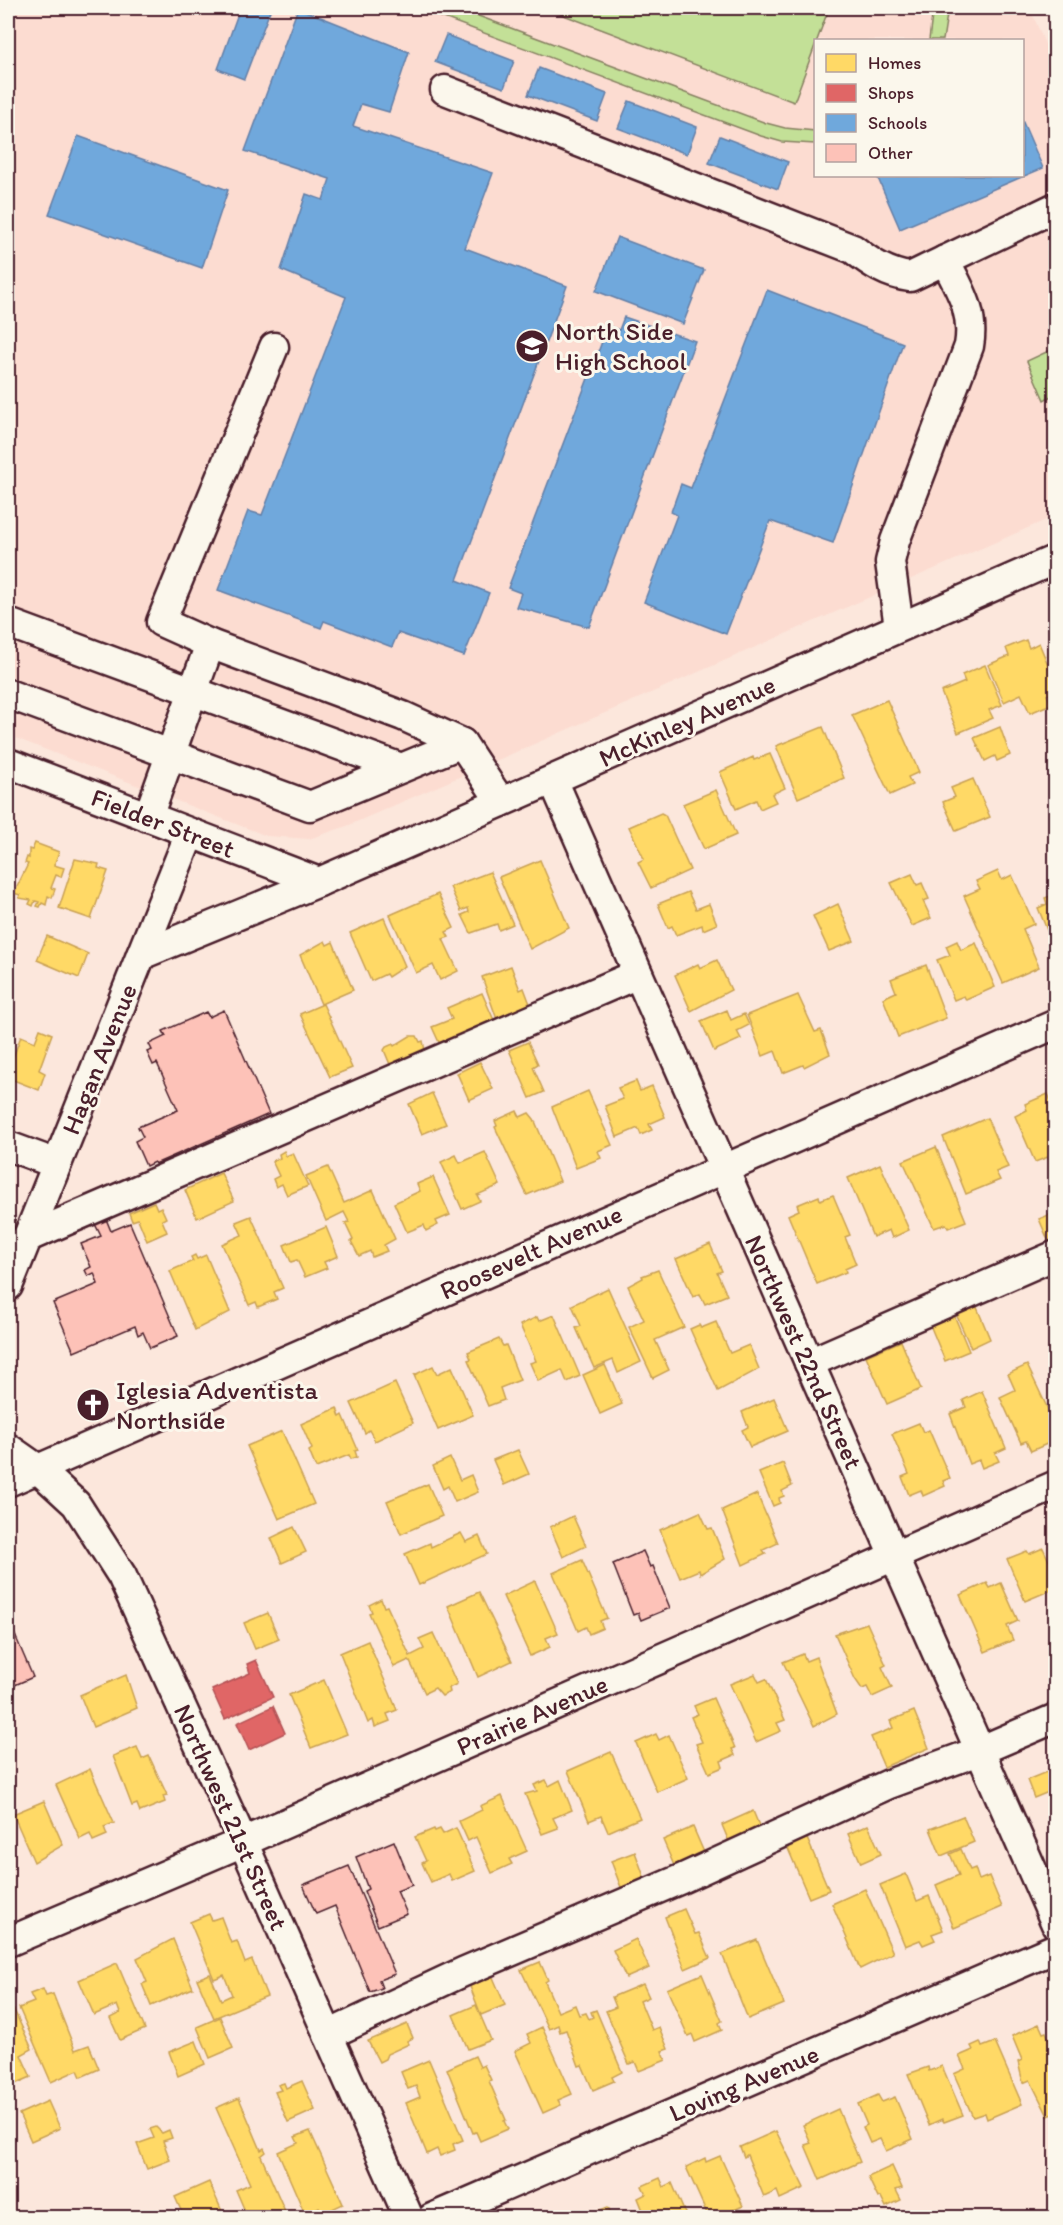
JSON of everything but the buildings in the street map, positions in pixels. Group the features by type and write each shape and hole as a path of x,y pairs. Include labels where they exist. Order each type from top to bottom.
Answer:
{"street":[{"path":"445,90 853,249 870,263 894,274 910,277 1056,207"},
{"path":"899,627 890,562 894,541 969,346 972,326 965,300 945,260"},
{"path":"274,347 161,622 210,644 403,716 462,743 501,802"},
{"name":"McKinley Avenue","path":"141,955 319,882 1056,559"},
{"path":"8,623 401,768"},
{"path":"148,817 210,644"},
{"path":"8,694 310,806 462,743"},
{"name":"Fielder Street","path":"8,763 319,882"},
{"name":"Northwest 22nd Street","path":"553,780 1056,1924"},
{"name":"Hagan Avenue","path":"8,1286 190,833"},
{"path":"26,1238 638,974"},
{"name":"Roosevelt Avenue","path":"8,1482 1056,1024"},
{"path":"8,1146 57,1164"},
{"path":"809,1363 1056,1255"},
{"name":"Northwest 21st Street","path":"8,1448 38,1469 76,1504 122,1576 409,2217"},
{"name":"Prairie Avenue","path":"8,1942 243,1842 1056,1485"},
{"path":"328,2035 463,1972 681,1879 889,1784 979,1751 1056,1718"},
{"name":"Loving Avenue","path":"432,2217 1056,1948"}],"shaded area":[{"name":"North Side High School","path":"8,8 1030,8 1055,68 1055,516 347,826 309,839 267,836 8,735"}],"green space":[{"path":"417,8 457,8 766,123 785,128 814,131 814,144 782,142"},
{"path":"545,8 829,8 817,39 814,39 814,48 794,102"},
{"path":"933,8 948,8 943,39 929,39"},
{"path":"1055,348 1055,394 1044,400 1027,361"}],"place":[{"name":"North Side High School","path":"532,346"},
{"name":"Iglesia Adventista Northside","path":"93,1405"}]}
